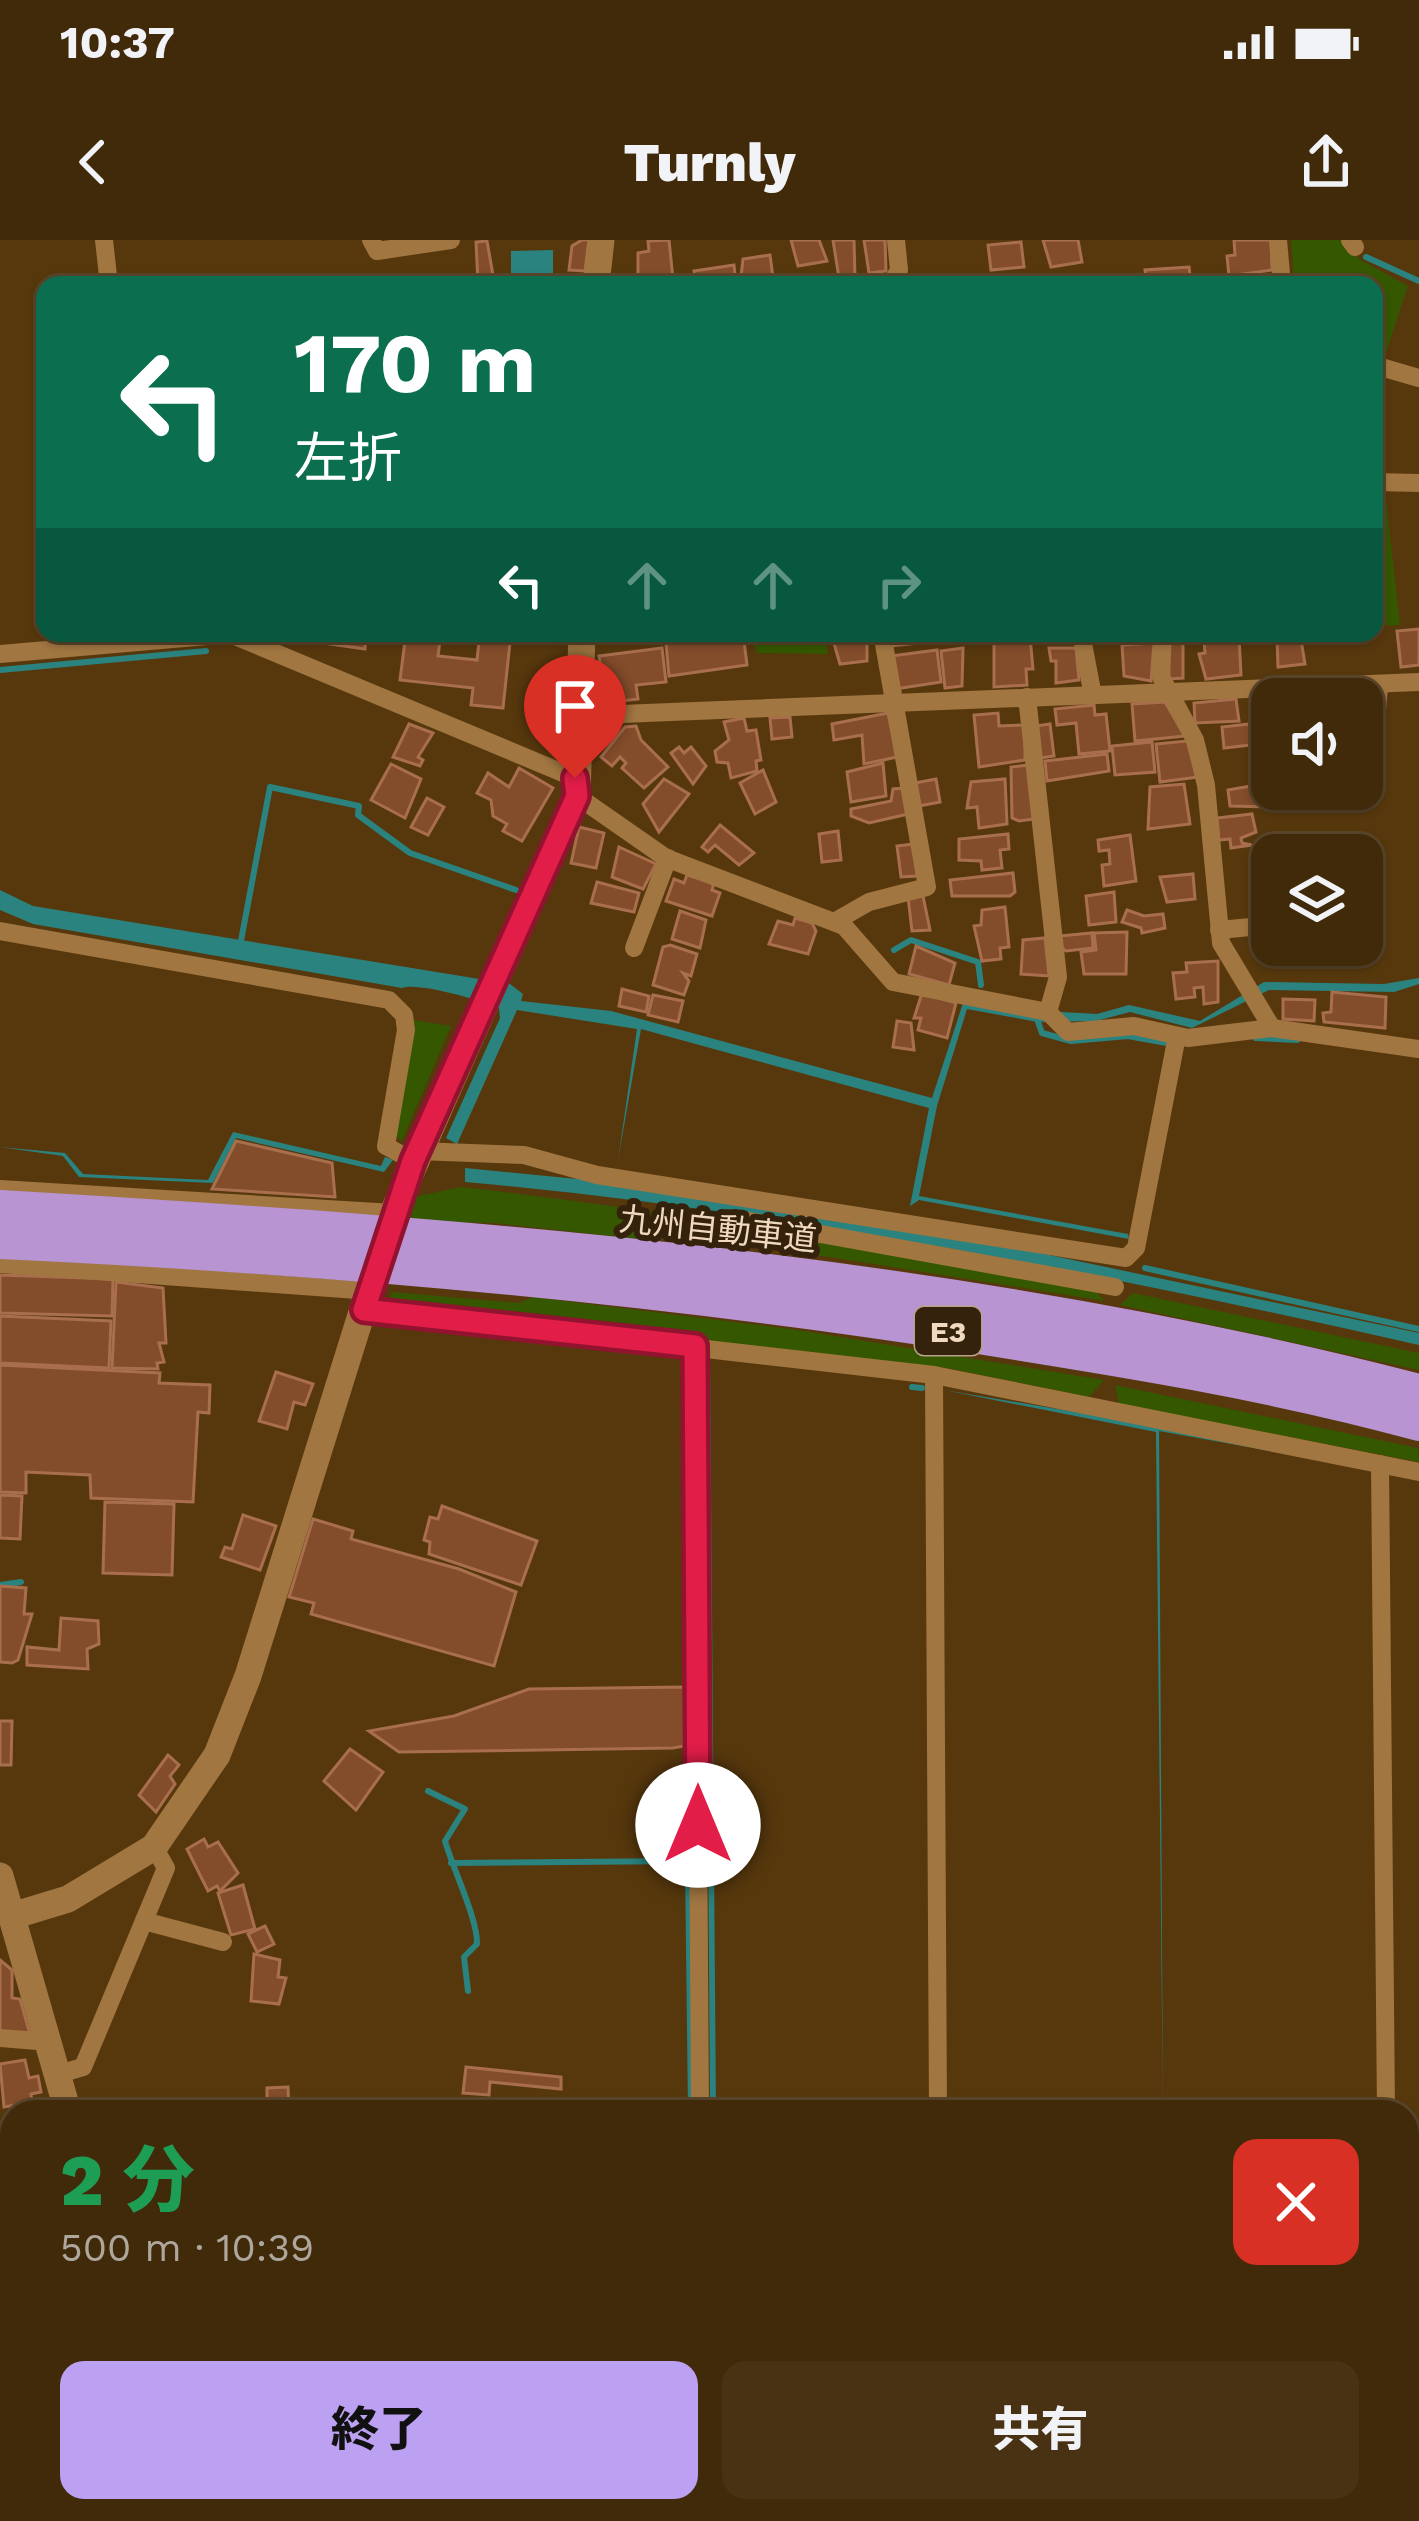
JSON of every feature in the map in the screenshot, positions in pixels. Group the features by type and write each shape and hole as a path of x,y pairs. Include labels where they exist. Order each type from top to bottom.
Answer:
{"highway":[{"name":"九州自動車道","path":"0,1208 472,1257 899,1291 1266,1356 1419,1392"},
{"name":"九州自動車道","path":"0,1241 472,1257 1078,1352 1308,1393 1419,1424"}],"street":[{"path":"104,240 109,276"},
{"path":"371,240 377,251 452,240"},
{"path":"597,276 601,240"},
{"path":"896,240 896,276"},
{"path":"1278,240 1281,276"},
{"path":"1383,368 1419,378"},
{"path":"1383,482 1419,483"},
{"path":"0,654 151,642"},
{"path":"255,642 576,787 668,858 844,926 893,982 1048,1012 1068,1032 1134,1026 1178,1036 1272,1028 1419,1049"},
{"path":"12,1916 68,1899 154,1846 208,1772 238,1703 411,1154 495,978 576,787 582,642"},
{"path":"834,922 869,902 927,887 883,642"},
{"path":"1083,642 1093,696"},
{"path":"1163,642 1161,677 1195,740 1206,785 1221,943 1272,1028"},
{"path":"578,744 621,714 1419,682"},
{"path":"1027,698 1058,977 1048,1012"},
{"path":"634,948 668,858"},
{"path":"1219,930 1251,927"},
{"path":"0,931 389,1000 404,1015 406,1030 386,1146 411,1154 524,1155 596,1175 1126,1258 1136,1248 1178,1036"},
{"path":"0,1189 393,1213"},
{"path":"731,1219 1115,1287"},
{"path":"0,1264 368,1300 934,1376 1419,1472"},
{"path":"695,1346 700,2100"},
{"path":"934,1376 938,2100"},
{"path":"1380,1464 1386,2100"},
{"path":"58,2074 83,2068 166,1868 154,1846"},
{"path":"0,1876 65,2100"},
{"path":"144,1921 223,1942"},
{"path":"0,2038 50,2042"}],"green space":[{"path":"1291,240 1343,240 1359,259 1408,286 1385,355 1383,276 1293,276"},
{"path":"1383,490 1385,490 1400,625 1383,626"},
{"path":"753,642 826,642 828,654 757,653"},
{"path":"413,1020 451,1026 402,1141 396,1136"},
{"path":"461,1187 698,1219 933,1258 1091,1287 1105,1301 679,1233 656,1241 494,1223 405,1221 414,1197"},
{"path":"392,1292 520,1303 532,1297 798,1330 1104,1380 1089,1397 947,1368 409,1309 389,1300"},
{"path":"1133,1293 1419,1353 1419,1370 1120,1305"},
{"path":"1115,1385 1418,1448 1419,1462 1119,1404"}],"water":[{"path":"553,250 553,276 511,276 511,251"},
{"path":"0,890 33,906 510,984 523,994 521,1001 611,1011 932,1098 964,1000 1044,1017 1062,1012 1097,1014 1129,1005 1200,1021 1264,982 1384,984 1419,978 1419,984 1394,992 1269,990 1192,1028 1130,1012 1096,1021 1038,1022 967,1009 937,1106 919,1196 1128,1234 1129,1239 919,1200 910,1206 929,1108 641,1029 618,1160 637,1029 517,1010 457,1144 446,1138 500,1018 499,1008 435,990 33,924 0,910"},
{"path":"233,1132 381,1166 385,1157 393,1160 384,1172 236,1138 213,1183 79,1177 63,1156 0,1147 65,1153 83,1174 208,1180"},
{"path":"465,1168 598,1181 1016,1248 1419,1333 1419,1345 945,1248 705,1210 465,1182"},
{"path":"705,1359 710,1359 716,2100 710,2100"},
{"path":"944,1390 1248,1441 1371,1469 1159,1431 1163,2100 1163,2100 1156,1432"}],"building":[{"path":"589,240 585,271 569,270 572,246"},
{"path":"669,240 673,276 636,276 638,253 649,251 648,241"},
{"path":"791,240 819,240 827,261 798,266"},
{"path":"833,240 854,240 855,276 839,276"},
{"path":"864,240 885,240 886,271 869,273"},
{"path":"1043,240 1078,240 1082,262 1051,267"},
{"path":"1234,240 1271,240 1272,270 1229,276 1227,256 1235,255"},
{"path":"487,241 493,276 478,276 476,242"},
{"path":"1021,242 1024,267 991,270 988,245"},
{"path":"770,255 773,276 741,276 743,259"},
{"path":"734,265 735,276 695,276 694,271"},
{"path":"1189,267 1190,276 1146,276 1145,270"},
{"path":"1419,629 1419,665 1401,667 1397,631"},
{"path":"316,642 365,642 365,649"},
{"path":"405,642 440,642 438,656 477,660 479,642 510,642 503,708 471,705 473,688 400,680"},
{"path":"666,642 744,642 747,665 669,676"},
{"path":"834,642 867,642 867,661 840,664"},
{"path":"994,642 1030,642 1033,669 1026,669 1027,685 994,687"},
{"path":"1168,642 1183,642 1183,678 1169,679"},
{"path":"1204,642 1239,642 1241,675 1206,679 1199,654 1205,653"},
{"path":"1277,642 1301,642 1305,664 1278,667"},
{"path":"1154,643 1151,681 1124,676 1122,645"},
{"path":"662,648 666,682 636,685 638,699 612,702 611,695 605,695 599,656"},
{"path":"963,648 962,686 945,688 941,651"},
{"path":"1049,648 1076,648 1079,680 1056,683 1056,661 1051,661"},
{"path":"937,650 941,682 895,689 891,656"},
{"path":"1236,699 1239,721 1195,723 1194,703"},
{"path":"1165,702 1185,736 1135,741 1132,704"},
{"path":"1094,705 1095,715 1106,714 1110,751 1079,754 1076,723 1057,725 1055,709"},
{"path":"888,713 897,757 864,764 862,735 834,740 832,724"},
{"path":"998,713 999,726 1025,725 1025,760 979,767 974,715"},
{"path":"790,717 792,737 772,739 770,718"},
{"path":"744,718 747,731 756,730 761,760 756,761 757,771 731,778 728,763 717,762 715,751 729,740 724,722"},
{"path":"409,724 433,733 418,757 423,760 420,766 393,757"},
{"path":"1050,724 1054,756 1040,758 1036,726"},
{"path":"1249,724 1251,745 1224,748 1222,727"},
{"path":"636,726 641,740 668,767 644,788 622,768 626,763 620,757 612,766 601,757 625,727"},
{"path":"1187,741 1198,777 1160,782 1156,744"},
{"path":"1152,742 1155,772 1115,775 1112,746"},
{"path":"679,747 684,753 691,747 706,766 693,784 671,753"},
{"path":"1107,754 1109,771 1047,781 1045,761"},
{"path":"883,763 886,796 851,802 847,772"},
{"path":"391,764 421,779 405,818 371,800"},
{"path":"1028,765 1034,819 1019,821 1012,818 1011,767"},
{"path":"519,768 553,788 522,841 503,831 507,824 493,816 491,800 477,793 488,773 509,787"},
{"path":"763,770 776,802 755,814 740,783"},
{"path":"664,779 689,794 659,832 643,804"},
{"path":"936,779 940,802 919,806 915,783"},
{"path":"1005,779 1007,824 979,828 977,807 967,808 971,782"},
{"path":"1184,784 1190,824 1148,829 1150,787"},
{"path":"1251,786 1251,807 1230,806 1228,790"},
{"path":"904,788 908,814 869,823 851,816 851,809 891,801 893,789"},
{"path":"427,798 444,807 428,835 411,827"},
{"path":"1252,814 1256,832 1241,838 1251,845 1231,848 1230,839 1219,840 1217,818"},
{"path":"720,825 754,853 739,865 715,845 708,852 702,847"},
{"path":"579,827 604,833 596,868 571,863"},
{"path":"838,831 841,860 822,862 819,834"},
{"path":"1008,834 1009,849 1000,850 1002,868 982,870 981,861 959,860 959,839"},
{"path":"1130,835 1136,881 1104,886 1102,865 1110,864 1109,850 1099,851 1098,840"},
{"path":"914,844 917,876 901,877 897,846"},
{"path":"619,847 656,864 643,889 612,877"},
{"path":"1013,873 1015,892 1010,896 952,896 950,880"},
{"path":"1193,874 1195,899 1167,902 1160,877"},
{"path":"687,875 714,883 712,890 720,893 712,916 666,901 674,879 684,883"},
{"path":"597,882 639,893 634,912 591,903"},
{"path":"1114,892 1116,922 1089,925 1086,896"},
{"path":"923,896 930,930 912,931 908,897"},
{"path":"1005,907 1009,947 1000,948 1001,959 982,961 974,926 981,925 982,910"},
{"path":"1127,910 1144,916 1163,914 1165,928 1142,933 1141,928 1122,922"},
{"path":"680,911 706,920 700,948 672,939"},
{"path":"795,918 812,923 816,931 808,954 769,944 778,921 793,925"},
{"path":"1127,932 1126,974 1084,974 1081,952 1096,950 1094,933"},
{"path":"1092,933 1093,948 1066,951 1059,946 1059,936"},
{"path":"1045,938 1049,976 1021,974 1023,940"},
{"path":"916,946 955,963 949,985 909,974"},
{"path":"663,947 697,954 691,976 683,973 689,981 684,995 653,985"},
{"path":"1218,961 1218,1002 1204,1004 1203,987 1194,988 1195,997 1176,999 1173,973 1187,972 1186,963"},
{"path":"622,989 649,996 646,1012 619,1006"},
{"path":"1332,992 1386,997 1385,1028 1324,1022 1323,1013 1331,1012"},
{"path":"922,993 956,1003 947,1038 918,1030 921,1018 914,1018"},
{"path":"653,995 683,1001 678,1022 648,1015"},
{"path":"1283,999 1315,1000 1314,1021 1283,1019"},
{"path":"897,1021 911,1023 914,1050 893,1047"},
{"path":"236,1141 332,1163 335,1197 212,1189"},
{"path":"0,1275 113,1279 112,1316 0,1313"},
{"path":"116,1282 163,1288 166,1343 159,1343 164,1362 157,1363 158,1369 112,1368"},
{"path":"0,1316 111,1321 109,1368 0,1363"},
{"path":"0,1365 160,1373 159,1383 210,1385 209,1413 198,1412 193,1502 91,1498 90,1475 26,1472 26,1493 0,1492"},
{"path":"276,1372 313,1384 305,1405 294,1402 287,1429 259,1421"},
{"path":"0,1495 22,1496 20,1539 0,1538"},
{"path":"105,1502 174,1504 172,1575 103,1573"},
{"path":"442,1506 537,1541 521,1585 429,1554 430,1542 424,1540 430,1517 438,1519"},
{"path":"243,1515 276,1526 260,1570 221,1557 225,1547 232,1549"},
{"path":"313,1519 353,1531 351,1539 459,1569 516,1592 494,1666 311,1614 314,1603 289,1597"},
{"path":"0,1586 26,1588 24,1614 32,1614 18,1660 12,1663 0,1662"},
{"path":"61,1618 98,1621 99,1644 87,1649 88,1669 27,1665 27,1647 59,1650"},
{"path":"684,1687 684,1746 673,1748 399,1752 369,1731 454,1716 529,1689"},
{"path":"0,1721 12,1721 11,1765 0,1765"},
{"path":"350,1749 383,1772 356,1810 324,1781"},
{"path":"168,1755 179,1765 170,1776 175,1784 156,1812 139,1795"},
{"path":"204,1839 208,1847 218,1842 238,1873 220,1891 217,1886 208,1891 187,1849"},
{"path":"243,1885 255,1929 231,1935 218,1893"},
{"path":"265,1926 274,1944 257,1952 248,1934"},
{"path":"254,1954 280,1960 278,1977 286,1978 279,2004 251,2001"},
{"path":"0,1960 12,1970 12,1998 20,1999 30,2034 0,2033"},
{"path":"25,2060 29,2078 38,2076 41,2092 31,2094 32,2100 3,2100 0,2064"},
{"path":"466,2067 561,2077 561,2089 490,2082 489,2095 463,2093"},
{"path":"288,2087 289,2100 267,2100 267,2088"}],"waterway":[{"path":"1366,257 1419,281"},
{"path":"0,670 206,651"},
{"path":"240,946 270,787 359,806 358,815 410,853 516,890"},
{"path":"894,950 911,940 978,962 981,985"},
{"path":"1038,1022 1042,1033 1071,1041 1128,1036 1172,1044"},
{"path":"1256,1038 1297,1040"},
{"path":"1145,1268 1419,1329"},
{"path":"912,1387 922,1388"},
{"path":"0,1585 21,1582"},
{"path":"428,1791 465,1809 445,1841 476,1934 477,1944 464,1957 468,1991"},
{"path":"451,1863 688,1861 691,2100"}],"route":[{"path":"575,778 577,796 413,1161 364,1310 695,1346 698,1825"}]}
